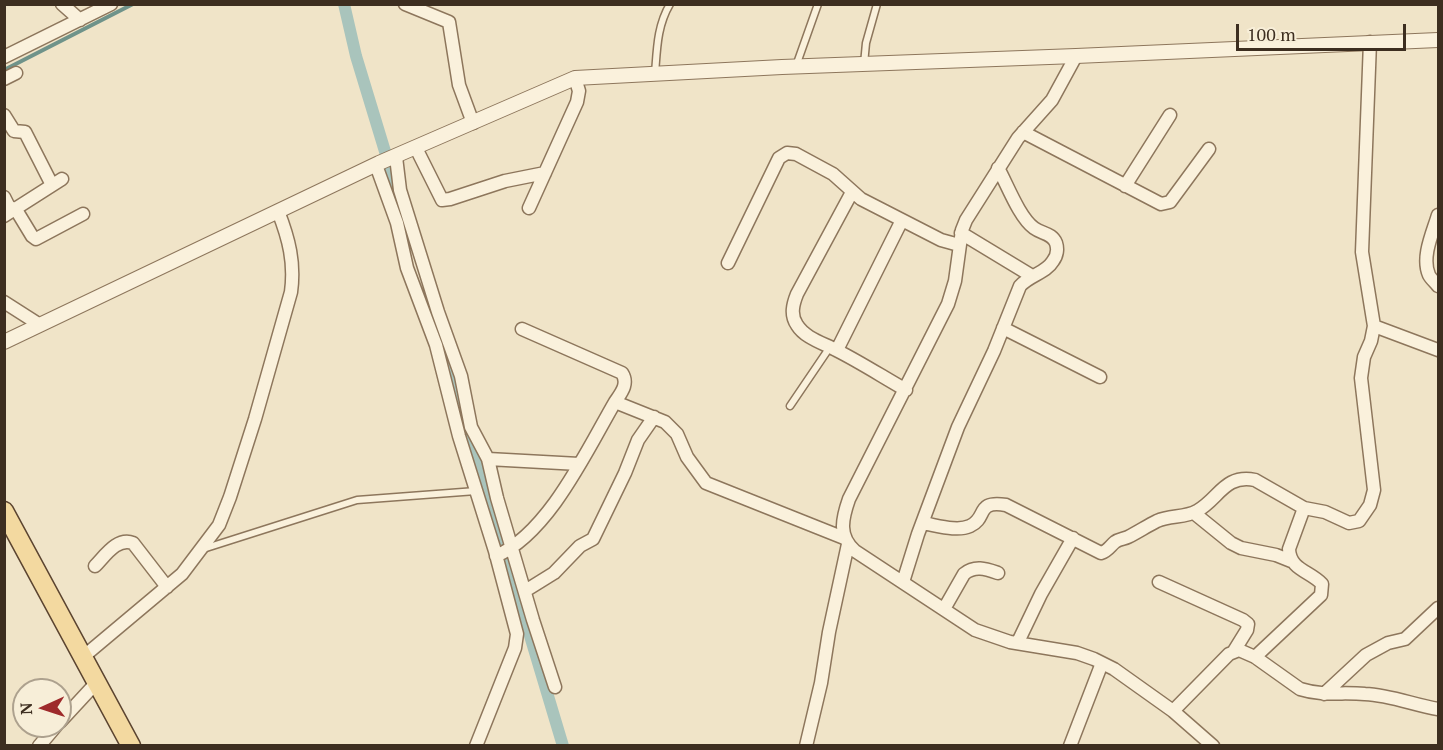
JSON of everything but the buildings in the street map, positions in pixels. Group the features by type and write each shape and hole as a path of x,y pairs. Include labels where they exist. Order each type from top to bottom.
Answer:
{"main road":[{"path":"4,511 131,746"}],"street":[{"path":"62,4 80,20"},
{"path":"6,55 111,4"},
{"path":"405,4 449,22 459,85 473,123"},
{"path":"4,342 385,161 575,78 1438,40"},
{"path":"922,523 964,528 976,521 987,506 995,503 1006,505 1101,553 1107,551 1118,540 1158,520 1194,513 1222,488 1236,480 1246,478 1255,480 1304,508 1325,512 1343,521 1355,523 1359,521 1373,497 1374,490 1360,378 1374,326 1362,252 1370,42"},
{"path":"806,746 821,683 846,541 843,520 849,499 948,304 955,281 960,239 966,220 1023,132 1052,100 1076,56"},
{"path":"4,79 16,73"},
{"path":"529,208 578,102 579,91 575,78"},
{"path":"4,115 14,131 25,132 57,182 10,212"},
{"path":"1125,186 1170,115"},
{"path":"1023,132 1157,203 1166,204 1170,202 1209,148"},
{"path":"416,148 442,200 505,181 545,173"},
{"path":"728,263 779,158 787,153 796,154 833,174 852,192 902,220 942,240 960,239 1032,276"},
{"path":"385,161 400,190 438,312 461,376 471,427 488,459 505,551 517,641 476,746"},
{"path":"385,161 407,268 436,345 459,436 477,491 525,591 555,687"},
{"path":"903,582 922,523 958,428 1020,286 1047,268 1057,253 1057,244 1051,235 1034,228 1026,220 998,168"},
{"path":"852,192 792,306 796,325 813,339 906,390"},
{"path":"4,197 10,212 36,239 83,214"},
{"path":"83,657 182,574 219,525 230,497 291,292 292,260 288,237 278,212"},
{"path":"1438,215 1436,232 1427,252 1430,276 1438,286"},
{"path":"834,349 902,220"},
{"path":"4,302 40,324"},
{"path":"1374,326 1438,350"},
{"path":"1003,328 1100,377"},
{"path":"505,551 540,521 558,498 624,387 625,381 622,373 522,329"},
{"path":"615,402 665,422 677,434 687,457 706,483 846,541 975,630 996,638 1077,653 1114,669 1173,711 1198,741 1213,746"},
{"path":"525,591 554,573 580,546 593,539 625,473 638,440 654,417"},
{"path":"488,459 579,464"},
{"path":"1255,657 1321,595 1322,585 1318,580 1291,561 1289,549 1304,508"},
{"path":"1194,513 1231,543 1241,548 1276,555 1291,561"},
{"path":"1018,642 1041,594 1073,538"},
{"path":"95,566 119,542 129,541 133,543 167,587"},
{"path":"944,609 963,574 969,570 983,568 998,573"},
{"path":"1159,582 1248,624 1247,630 1234,651 1173,711"},
{"path":"1324,694 1366,655 1388,643 1405,639 1438,608"},
{"path":"1234,651 1244,651 1255,657 1300,689 1324,694 1365,694 1438,709"},
{"path":"1070,746 1102,663"},
{"path":"72,709 97,682"}],"lane":[{"path":"655,74 658,35 664,14 670,4"},
{"path":"796,67 818,4"},
{"path":"864,64 866,43 877,4"},
{"path":"790,406 834,349"},
{"path":"203,549 357,500 477,491"}],"waterway":[{"path":"4,70 133,4"},
{"path":"344,4 356,56 397,191"},
{"path":"437,325 563,746"}]}
